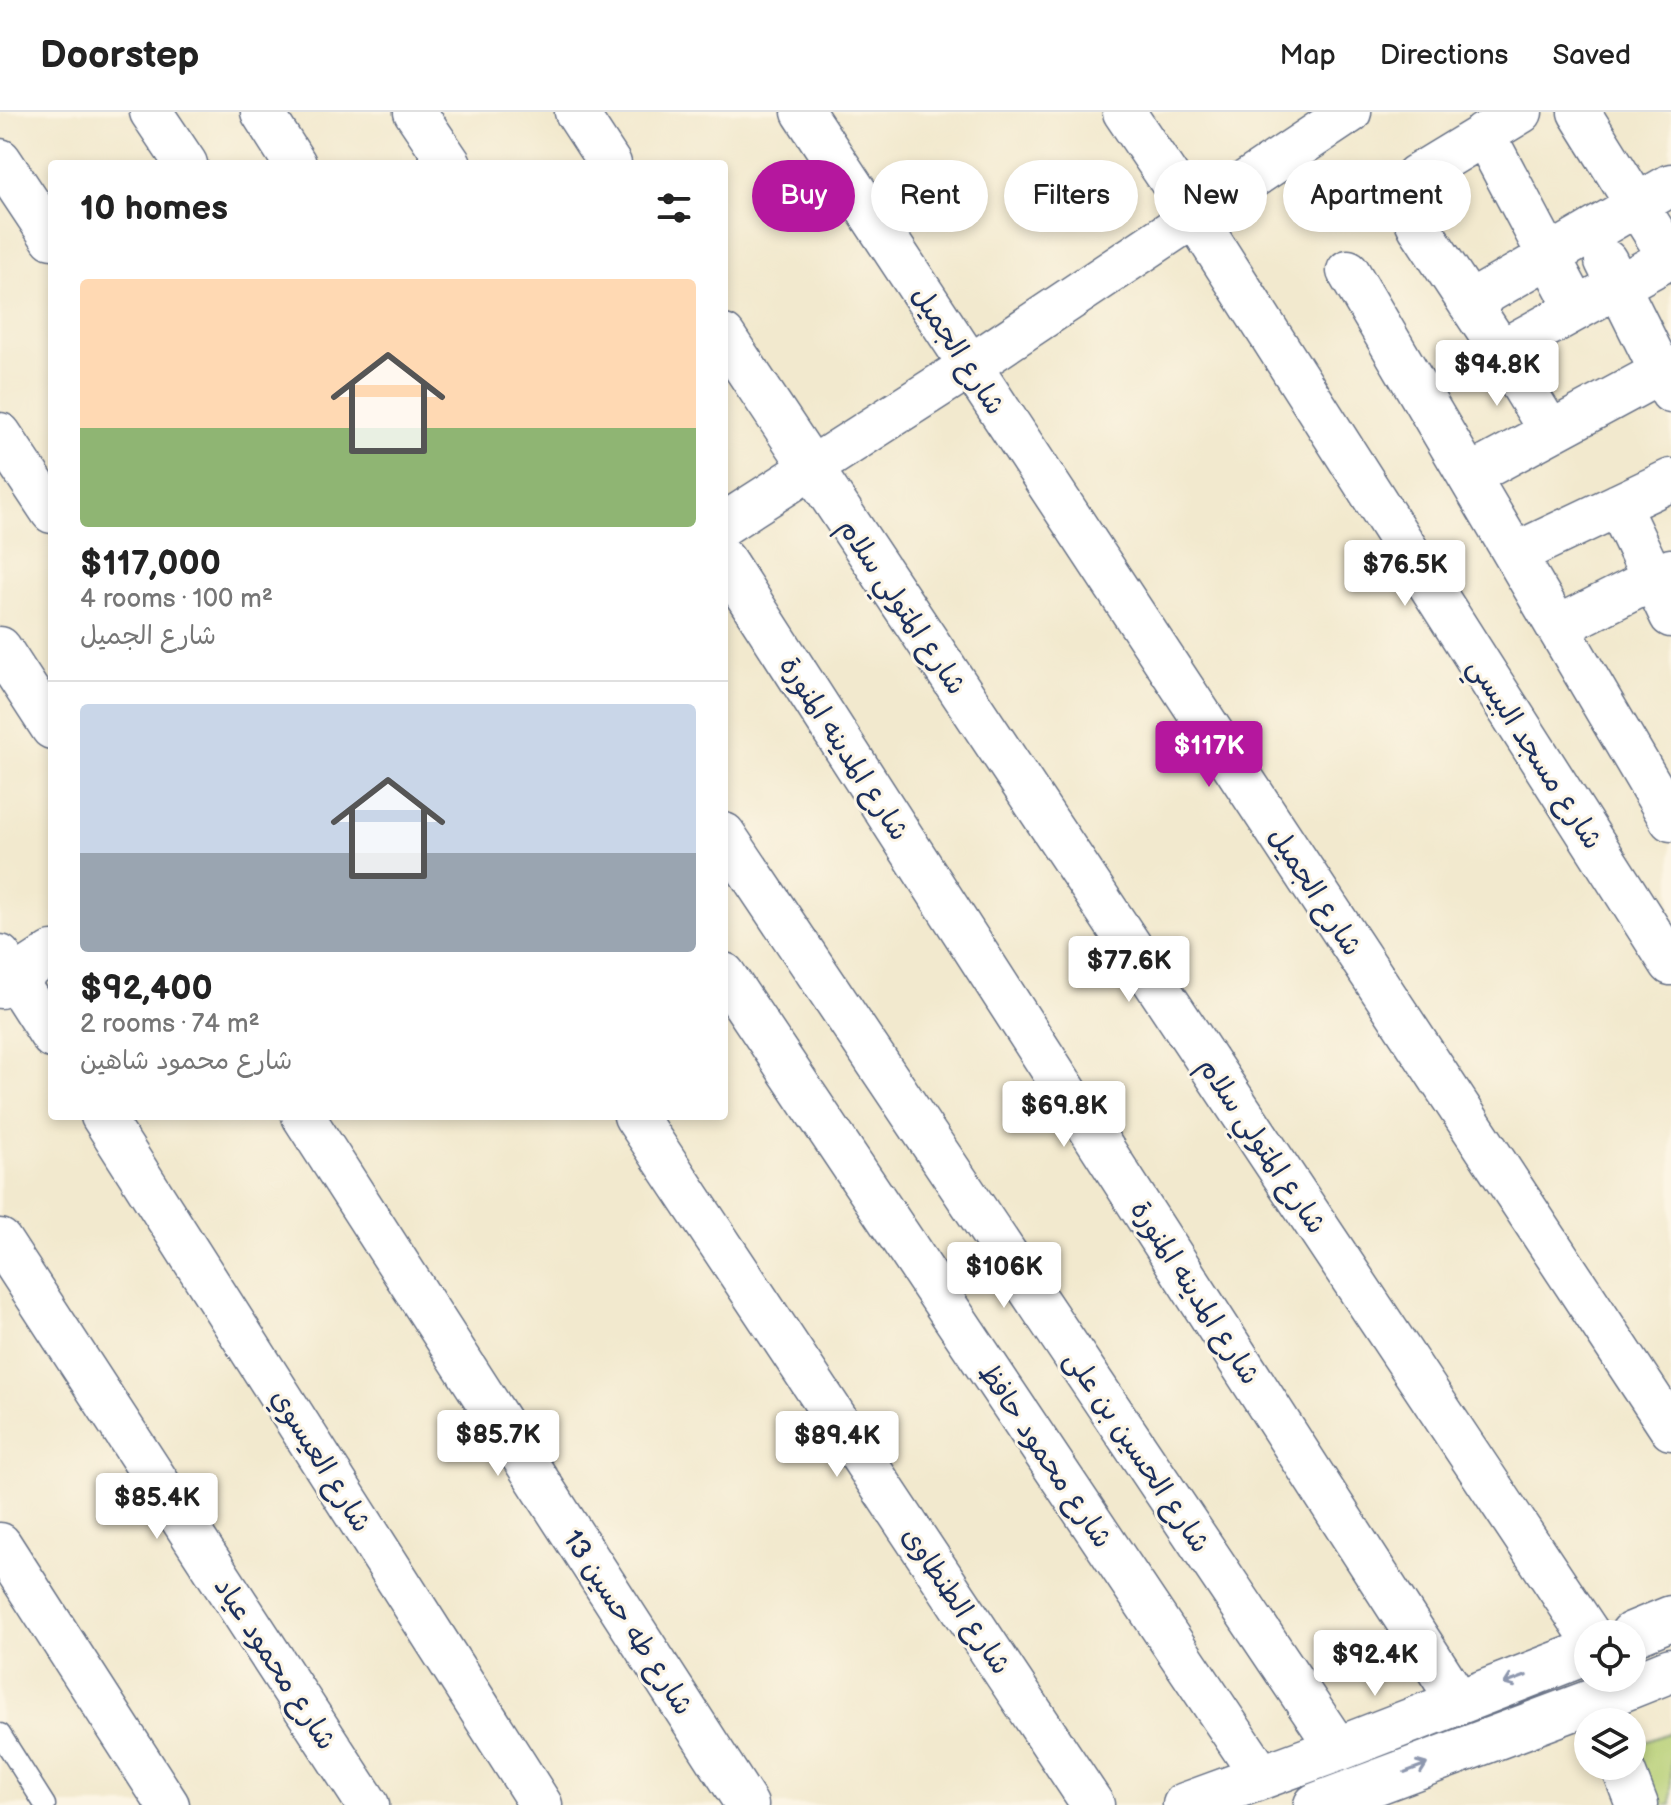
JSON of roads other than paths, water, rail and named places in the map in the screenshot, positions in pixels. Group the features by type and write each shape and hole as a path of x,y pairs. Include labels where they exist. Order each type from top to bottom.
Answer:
{"main road":[{"path":"1646,1628 1671,1618"},
{"path":"1185,1805 1574,1657"},
{"path":"1605,1708 1671,1670"},
{"path":"1316,1805 1574,1720"}],"street":[{"path":"151,112 183,160"},
{"path":"262,112 292,160"},
{"path":"415,112 447,160"},
{"path":"576,112 607,160"},
{"name":"شارع الجميل","path":"803,112 1671,1429"},
{"name":"شارع مسجد البيسي","path":"1124,112 1156,160"},
{"path":"1267,168 1350,112"},
{"path":"1521,112 1416,176 1407,185 1406,199 1419,227 1550,431"},
{"path":"1501,351 1670,258 1579,112"},
{"path":"1484,134 1577,309"},
{"path":"0,160 48,232"},
{"path":"1469,303 1671,185"},
{"path":"728,521 1172,232"},
{"name":"شارع مسجد البيسي","path":"1205,232 1671,964"},
{"path":"1469,476 1550,431 1668,377 1589,232"},
{"path":"1348,271 1671,820"},
{"name":"شارع المتولي سلام","path":"728,342 1580,1620"},
{"path":"0,434 48,506"},
{"path":"1515,554 1671,480"},
{"path":"1558,627 1665,588 1618,505"},
{"name":"شارع المدينه المنورة","path":"728,566 1459,1702"},
{"path":"0,648 48,722"},
{"name":"شارع الحسين بن على","path":"728,840 1338,1749"},
{"path":"48,955 5,973 48,1032"},
{"name":"شارع محمود حافظ","path":"728,980 1262,1777"},
{"name":"شارع العيسوي","path":"105,1120 541,1805"},
{"name":"شارع طه حسين 13","path":"306,1120 747,1805"},
{"name":"شارع الطنطاوى","path":"638,1120 1093,1805"},
{"name":"شارع محمود عياد","path":"0,1240 368,1805"},
{"path":"0,1544 168,1805"},
{"path":"1627,1780 1637,1805"}],"lane":[{"path":"0,1734 45,1805"}]}
